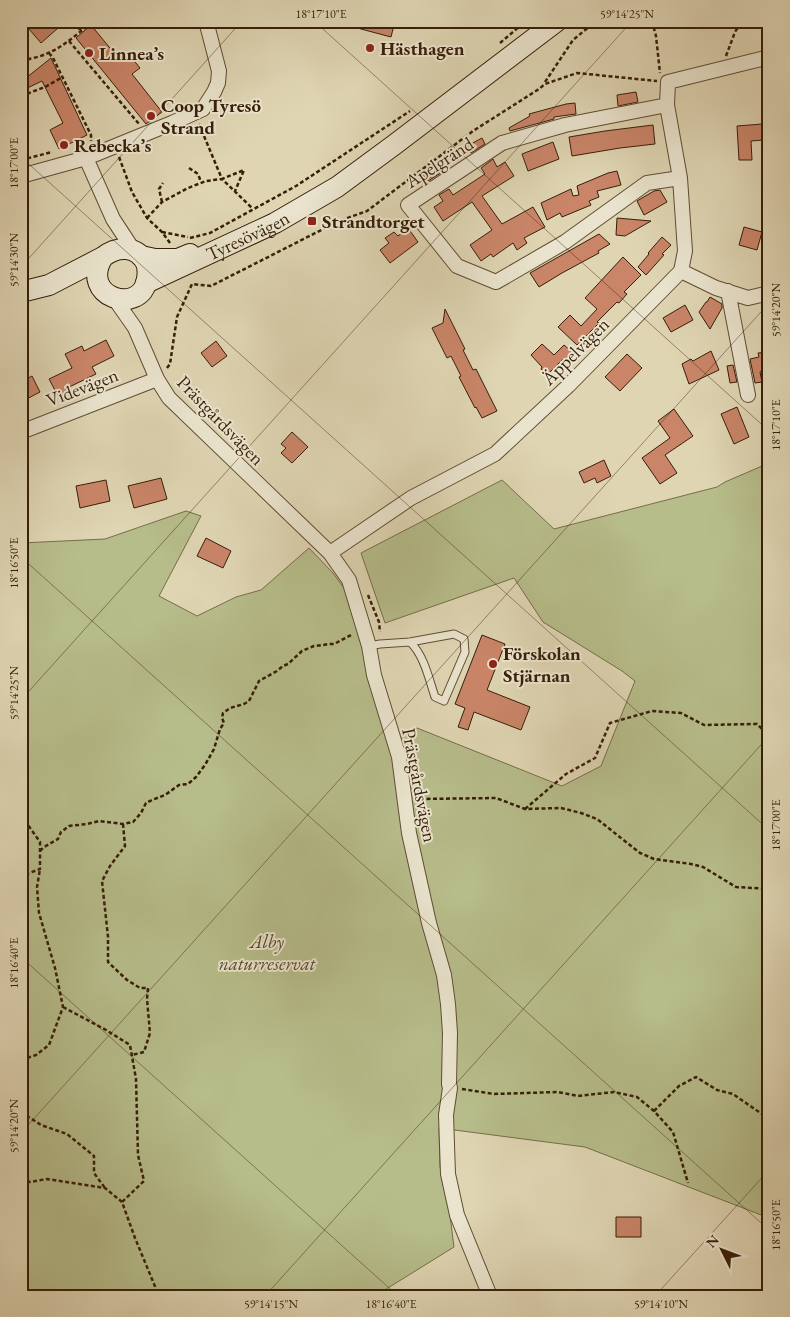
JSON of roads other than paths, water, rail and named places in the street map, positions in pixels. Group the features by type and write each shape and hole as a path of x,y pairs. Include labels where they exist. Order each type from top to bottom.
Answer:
{"main road":[{"name":"Tyresövägen","path":"21,292 49,285 87,285 121,300 129,299 141,289 275,223 337,187 557,21"},
{"name":"Tyresövägen","path":"49,285 117,249 125,248 138,254 155,258 178,259 270,216 394,145"},
{"path":"106,254 99,263 97,272 98,281 107,293"},
{"path":"138,254 146,264 148,272 141,289"}],"street":[{"path":"21,176 86,158 203,108 212,96 218,83 220,71 206,21"},
{"path":"769,57 664,82 680,178 685,251 681,271 716,288 748,298 769,293"},
{"name":"Apelgränd","path":"667,105 565,125 502,143 408,205 457,266 496,282 565,242 647,183 680,178"},
{"path":"86,158 113,219 138,254"},
{"path":"106,254 114,228 113,219"},
{"name":"Äppelvägen","path":"330,553 411,498 495,454 568,386 681,271"},
{"name":"Prästgårdsvägen","path":"135,328 134,307 141,289"},
{"path":"728,291 748,395"},
{"name":"Prästgårdsvägen","path":"107,293 135,328 157,378 169,398 330,553 349,580 364,630 374,675 399,757 409,833 429,923 444,975 450,1034 450,1088 446,1115 448,1174 457,1215 490,1296"},
{"name":"Videvägen","path":"21,432 157,378"}],"lane":[{"path":"368,646 410,642 454,634 464,639 465,652 444,701 435,697 423,660 417,649 410,642"}],"place":[{"name":"Hästhagen","path":"370,48"},
{"name":"Linnea’s","path":"89,53"},
{"name":"Coop Tyresö Strand","path":"151,116"},
{"name":"Rebecka’s","path":"64,145"},
{"name":"Strandtorget","path":"312,221"},
{"name":"Förskolan Stjärnan","path":"493,664"}],"park label":[{"name":"Alby naturreservat","path":"267,952"}]}
